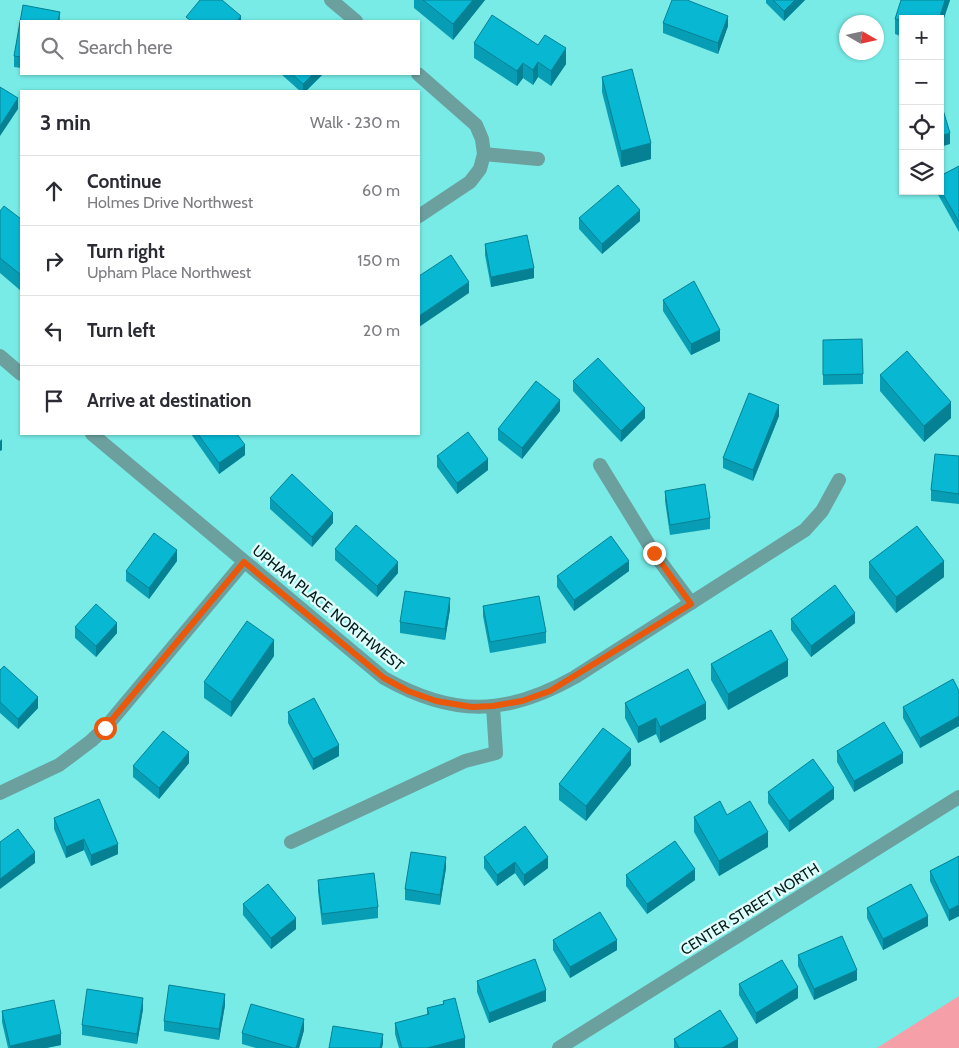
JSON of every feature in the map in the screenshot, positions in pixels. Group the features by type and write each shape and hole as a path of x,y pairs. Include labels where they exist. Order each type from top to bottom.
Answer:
{"street":[{"path":"331,0 355,20"},
{"path":"419,75 476,125 482,139 484,154 480,169 470,182 420,215"},
{"path":"484,154 538,159"},
{"path":"0,356 20,373"},
{"name":"UPHAM PLACE NORTHWEST","path":"93,435 384,678 408,691 436,701 472,707 493,706 522,701 550,691 691,604 804,530 822,511 838,480"},
{"path":"600,465 654,553 691,604"},
{"path":"0,793 59,765 98,734 244,562"},
{"path":"291,842 465,762 496,754 493,706"},
{"name":"CENTER STREET NORTH","path":"559,1048 959,797"}],"shaded area":[{"path":"959,996 959,1048 877,1048"}],"building":[{"path":"200,0 222,0 241,16 238,20 190,20 186,17"},
{"path":"423,0 473,0 453,24"},
{"path":"672,0 687,0 728,16 718,43 663,23"},
{"path":"773,0 795,0 784,11"},
{"path":"901,0 945,0 940,15 899,15 899,20 895,19"},
{"path":"23,5 60,12 58,20 20,20"},
{"path":"492,15 538,45 545,35 566,48 551,71 538,62 533,70 523,63 517,71 474,43"},
{"path":"20,22 20,57 14,56"},
{"path":"632,69 651,143 621,151 602,77"},
{"path":"293,75 312,75 303,84"},
{"path":"0,87 18,98 0,126"},
{"path":"944,113 950,133 944,135"},
{"path":"959,166 959,222 943,195 944,174"},
{"path":"618,185 640,210 602,244 579,218"},
{"path":"4,206 20,218 20,274 0,258 0,211"},
{"path":"527,235 534,268 491,277 485,244"},
{"path":"451,255 469,282 420,315 420,275"},
{"path":"694,281 720,330 691,344 663,300"},
{"path":"862,339 863,374 823,375 823,340"},
{"path":"907,351 951,402 924,426 880,375"},
{"path":"598,358 645,408 621,431 573,381"},
{"path":"536,381 560,400 522,448 498,429"},
{"path":"749,393 779,405 753,470 723,458"},
{"path":"468,432 488,459 457,483 437,456"},
{"path":"199,435 238,435 245,445 219,463"},
{"path":"935,454 959,456 959,494 931,490"},
{"path":"292,474 333,513 312,537 270,498"},
{"path":"705,484 710,518 670,525 665,491"},
{"path":"356,525 398,562 377,586 335,549"},
{"path":"917,526 944,561 896,597 869,562"},
{"path":"154,533 177,550 149,588 126,571"},
{"path":"611,536 629,561 574,600 557,576"},
{"path":"835,585 855,613 811,646 791,619"},
{"path":"405,591 450,598 445,629 400,622"},
{"path":"539,596 546,632 490,642 483,606"},
{"path":"96,604 117,623 96,646 75,627"},
{"path":"247,621 274,640 231,702 204,682"},
{"path":"771,630 788,660 728,694 711,664"},
{"path":"4,666 38,697 18,719 0,702 0,670"},
{"path":"688,669 706,703 660,727 656,718 638,727 625,703"},
{"path":"953,679 959,691 959,716 920,738 903,707"},
{"path":"314,698 339,745 313,759 288,712"},
{"path":"884,722 903,753 854,781 837,751"},
{"path":"603,728 631,749 586,806 559,784"},
{"path":"163,731 189,752 159,788 133,766"},
{"path":"813,759 834,788 789,821 768,792"},
{"path":"99,799 118,844 91,855 84,839 66,847 54,818"},
{"path":"720,801 727,815 750,801 768,832 719,861 694,817"},
{"path":"525,826 548,857 524,875 515,862 497,875 484,857"},
{"path":"18,829 35,852 0,879 0,842"},
{"path":"675,841 695,869 647,904 626,875"},
{"path":"411,852 446,857 440,895 405,889"},
{"path":"959,856 959,905 949,910 930,871"},
{"path":"374,873 378,907 322,914 318,880"},
{"path":"268,884 296,918 271,938 243,904"},
{"path":"911,884 928,916 883,939 867,908"},
{"path":"600,912 617,940 570,967 553,940"},
{"path":"842,936 857,970 814,989 798,955"},
{"path":"535,959 546,990 489,1013 477,981"},
{"path":"782,960 798,987 756,1013 739,984"},
{"path":"169,985 225,994 219,1029 164,1021"},
{"path":"87,989 143,998 137,1034 82,1025"},
{"path":"455,998 465,1038 427,1048 402,1048 395,1023 429,1014 427,1008 444,1004 443,1001"},
{"path":"54,1000 61,1034 10,1046 2,1011"},
{"path":"251,1004 304,1019 296,1048 242,1033"},
{"path":"720,1010 738,1039 722,1048 679,1048 674,1039"},
{"path":"333,1026 383,1034 380,1048 329,1048"}],"route":[{"path":"105,728 244,562 384,678 408,691 436,701 472,707 493,706 522,701 550,691 691,604 654,553"}]}
